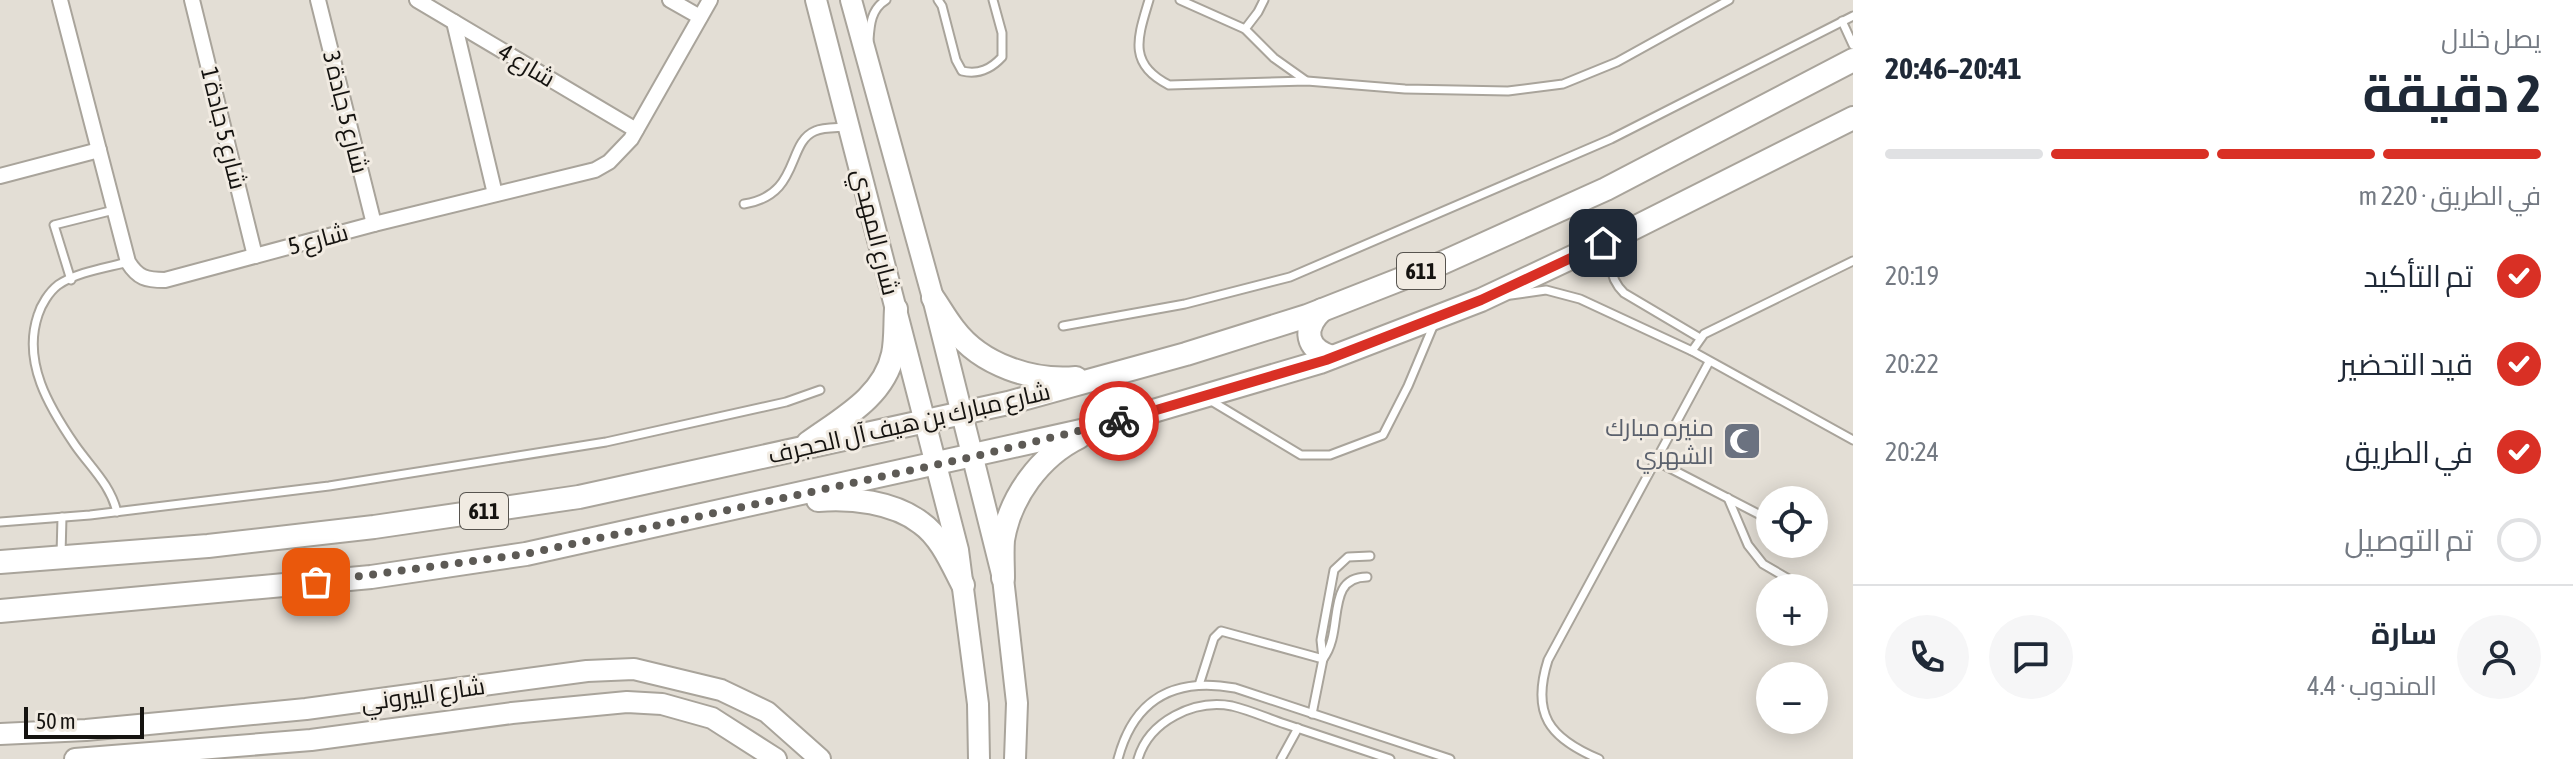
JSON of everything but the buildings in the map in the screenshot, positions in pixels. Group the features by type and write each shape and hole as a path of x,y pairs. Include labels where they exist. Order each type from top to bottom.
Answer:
{"main road":[{"name":"شارع مبارك بن هيف آل الحجرف","path":"0,562 208,546 374,527 563,499 927,422 1109,376 1322,310 1442,263 1606,189 1853,60"},
{"name":"شارع مبارك بن هيف آل الحجرف","path":"0,611 371,577 526,554 1099,427 1332,357 1481,300 1628,231 1853,118"},
{"path":"933,298 955,332 987,358 1024,374 1064,379 1109,376"},
{"path":"801,448 860,406 884,379 893,353 896,309"},
{"path":"1322,310 1312,319 1309,331 1312,344 1320,353 1332,357"},
{"path":"1003,578 1003,540 1014,502 1035,470 1064,444 1099,427"},
{"path":"733,509 836,499 885,506 921,523 944,548 963,585"}],"street":[{"path":"60,0 128,262"},
{"name":"شارع 5 جادة 1","path":"192,0 255,256"},
{"name":"شارع 5 جادة 3","path":"318,0 374,224"},
{"name":"شارع 4","path":"417,0 636,130"},
{"path":"670,0 700,17"},
{"name":"شارع 5","path":"128,262 137,275 147,280 165,280 374,224 595,170 622,152 710,0"},
{"name":"شارع المهدي","path":"816,0 958,550 978,704 979,759"},
{"name":"شارع المهدي","path":"851,0 933,298 1003,578 1017,703 1015,759"},
{"path":"454,22 495,194"},
{"path":"0,176 99,150"},
{"name":"شارع البيروني","path":"0,734 86,730 337,706 587,671 634,669 721,690 767,712 820,759"},
{"name":"شارع البيروني","path":"75,759 314,749 339,736 512,713 627,702 662,704 712,718 776,759"},
{"path":"337,706 331,720 339,736"},
{"path":"306,709 315,719 314,749"}],"lane":[{"path":"869,63 872,18 879,4 886,0"},
{"path":"938,0 956,60 962,71 970,73 988,69 1002,57 1002,33 993,0"},
{"path":"1149,0 1137,39 1141,61 1153,77 1169,85 1307,81 1405,89 1508,91 1563,84 1617,62 1729,0"},
{"path":"1180,0 1245,29 1274,58 1307,81"},
{"path":"1245,29 1264,0"},
{"path":"1063,326 1185,304 1290,277 1611,139 1853,16"},
{"path":"1842,21 1853,45"},
{"path":"744,204 761,201 774,192 787,176 804,140 813,131 849,127"},
{"path":"71,280 54,225 114,210"},
{"path":"1628,231 1614,251 1611,262 1617,286 1700,338"},
{"path":"1692,351 1700,338 1853,261"},
{"path":"117,512 104,480 55,413 35,372 32,334 41,305 57,286 128,262"},
{"path":"1481,300 1546,290 1570,295 1692,351 1853,440"},
{"path":"1203,396 1301,455 1330,455 1383,435 1437,317"},
{"path":"1599,759 1578,750 1547,724 1541,704 1541,683 1548,660 1709,362"},
{"path":"0,522 117,512 329,486 606,442 786,402 820,390"},
{"path":"1656,461 1756,513"},
{"path":"1728,498 1748,545 1763,564 1780,574"},
{"path":"61,558 62,517"},
{"path":"1323,659 1321,640 1334,570 1348,557 1370,556"},
{"path":"1312,714 1323,659 1332,642 1342,587 1353,578 1367,577"},
{"path":"1199,685 1214,638 1221,631 1323,659"},
{"path":"1118,759 1124,738 1148,703 1164,694 1199,685 1235,688 1450,759"},
{"path":"1138,759 1146,740 1160,725 1180,712 1200,707 1230,706 1390,759"},
{"path":"1281,759 1298,728"}],"way so far":[{"path":"316,582 526,554 972,457 1119,421"}],"place":[{"name":"منيره مبارك الشهري","path":"1742,441"}],"route":[{"path":"1119,421 1326,360 1481,300 1603,243"}]}
